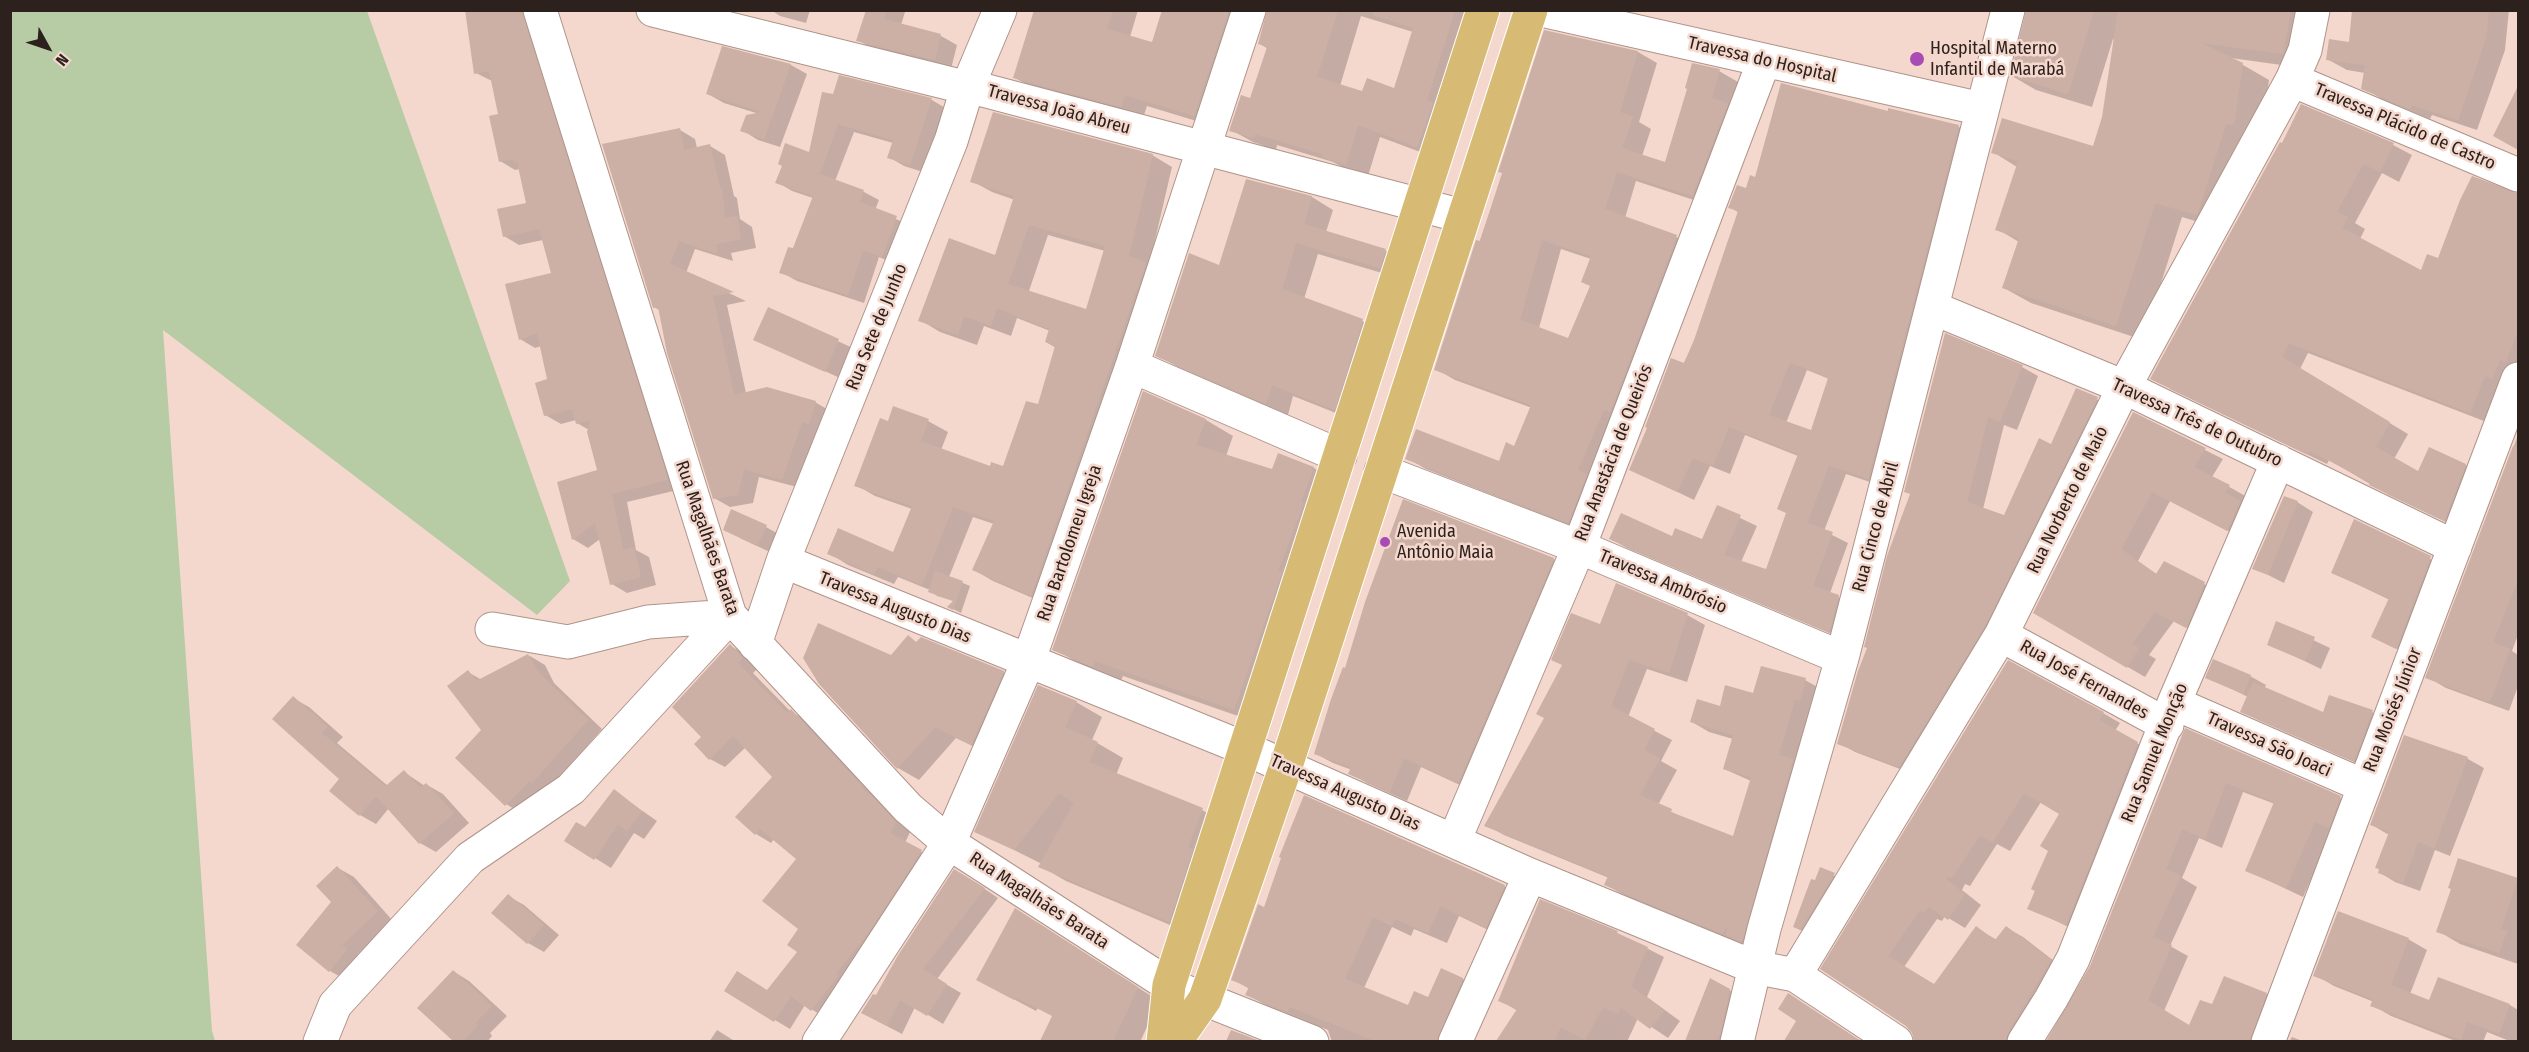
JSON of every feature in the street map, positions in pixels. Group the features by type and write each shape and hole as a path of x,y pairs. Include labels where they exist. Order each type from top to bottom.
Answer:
{"main road":[{"path":"1163,1041 1170,985 1483,10"},
{"path":"1175,1041 1204,999 1286,766 1462,216 1531,10"}],"street":[{"name":"Rua Magalhães Barata","path":"540,10 730,616 908,808 949,843 1170,985 1312,1041"},
{"name":"Travessa João Abreu","path":"653,10 968,86 1462,216"},
{"name":"Rua Sete de Junho","path":"755,644 783,561 951,141 968,86 1000,10"},
{"name":"Rua Bartolomeu Igreja","path":"819,1041 949,843 1028,662 1132,366 1249,10"},
{"name":"Travessa do Hospital","path":"1541,10 1982,110"},
{"name":"Rua Cinco de Abril","path":"1737,1041 1754,967 1842,658 2008,10"},
{"name":"Rua Norberto de Maio","path":"1795,975 2001,635 2124,387 2292,80 2305,50 2313,10"},
{"name":"Rua Anastácia de Queirós","path":"1454,841 1579,547 1764,61"},
{"name":"Travessa Plácido de Castro","path":"2292,80 2518,175"},
{"name":"Travessa Três de Outubro","path":"1933,308 2124,387 2455,547"},
{"path":"1132,366 1340,456"},
{"name":"Rua Moisés Júnior","path":"2268,1041 2518,379"},
{"name":"Rua Samuel Monção","path":"2024,1041 2051,999 2073,958 2170,714 2278,461"},
{"name":"Travessa Ambrósio","path":"1381,471 1579,547 1842,658"},
{"name":"Travessa Augusto Dias","path":"783,561 1246,749 1530,875 1754,967 1795,975 1896,1041"},
{"path":"492,629 568,642 648,622 730,616"},
{"path":"320,1041 335,1005 470,858 572,789 730,616"},
{"name":"Rua José Fernandes","path":"2001,635 2170,714"},
{"name":"Travessa São Joaci","path":"2170,714 2364,786"},
{"path":"1455,1041 1530,875"}],"green space":[{"path":"10,11 367,11 570,581 537,615 163,330 212,1031 215,1041 11,1041"}],"building":[{"path":"465,10 522,10 668,480 612,494 623,550 634,547 641,577 610,585 595,523 572,540 557,482 597,470 587,432 590,420 576,424 572,409 544,416 535,383 547,379 537,333 519,340 505,284 551,273 539,229 503,237 497,209 526,203 517,162 514,163 513,159 499,162 489,116 498,114 489,71 474,74"},
{"path":"866,10 887,10 884,19 941,34 935,60 856,41"},
{"path":"1034,10 1113,10 1107,29 1152,42 1162,10 1229,10 1194,116 1125,95 1121,107 1013,78"},
{"path":"1267,10 1338,10 1317,77 1362,91 1367,78 1394,88 1413,28 1373,15 1374,10 1455,10 1427,100 1433,103 1417,147 1358,125 1346,165 1322,157 1323,154 1255,134 1254,138 1229,131 1241,95 1250,98 1267,47 1258,44"},
{"path":"2026,10 2094,10 2068,94 2010,76"},
{"path":"2118,10 2291,10 2283,54 2201,43 2243,63 2234,125 2226,124 2197,215 2155,203 2116,326 2002,288 2019,238 1995,230 2018,161 1991,153 2002,118 2093,146 2102,117"},
{"path":"2352,10 2489,10 2486,38 2458,120 2412,105 2410,109 2361,89 2365,65 2326,60 2329,39 2349,42"},
{"path":"1544,30 1638,51 1620,112 1633,117 1622,148 1665,162 1687,89 1685,88 1692,63 1720,69 1712,98 1728,103 1692,196 1617,172 1605,209 1677,235 1610,412 1604,410 1578,470 1587,474 1568,523 1405,459 1416,429 1499,461 1506,442 1514,446 1531,405 1434,370 1476,240 1480,241 1502,173 1498,172","holes":["1542,240 1591,256 1581,282 1590,286 1568,338 1520,320"]},
{"path":"722,46 791,64 764,139 740,131 746,115 762,112 706,94"},
{"path":"839,75 932,98 910,165 887,158 893,140 838,124 820,174 864,190 860,202 897,216 882,257 863,250 848,295 779,273 788,247 793,248 813,196 775,183 782,166 778,164 785,143 809,152 822,92 833,94"},
{"path":"1781,83 1888,111 1888,108 1959,125 1868,479 1829,465 1807,523 1833,532 1813,586 1839,595 1829,632 1609,539 1621,513 1672,536 1675,528 1702,539 1717,505 1741,515 1724,555 1766,569 1786,513 1777,509 1798,454 1729,427 1713,466 1693,458 1677,492 1629,470 1647,428 1645,427 1671,358 1684,363 1694,340 1738,211 1728,208 1737,185 1746,188 1750,175 1755,177","holes":["1790,362 1828,378 1811,430 1769,415"]},
{"path":"2518,86 2518,150 2493,136"},
{"path":"2301,104 2394,143 2380,172 2363,164 2337,212 2348,217 2342,228 2421,270 2427,254 2438,258 2460,200 2472,176 2518,193 2518,330 2506,362 2500,360 2492,379 2485,376 2470,413 2289,343 2282,357 2390,422 2376,447 2418,471 2429,447 2466,464 2444,521 2369,485 2370,482 2310,451 2308,455 2150,379 2280,142 2282,143"},
{"path":"993,112 1153,154 1129,256 1146,263 1031,596 972,570 994,521 953,507 922,585 878,567 874,574 827,554 838,528 893,552 912,506 854,486 880,418 888,421 893,406 929,419 921,441 990,466 991,462 1003,466 1026,401 1038,404 1055,346 1045,342 1049,329 997,308 991,326 964,316 958,335 918,321 949,238 995,255 1014,196 970,182","holes":["1029,225 1105,246 1086,309 1008,284"]},
{"path":"680,128 684,150 710,144 720,188 722,187 725,218 737,216 741,239 716,244 718,254 679,241 670,264 734,292 713,296 734,395 767,387 816,401 809,424 802,422 782,480 744,469 738,495 713,499 667,353 658,307 653,308 602,144"},
{"path":"1246,179 1312,196 1304,224 1386,249 1380,268 1296,243 1282,289 1363,319 1335,410 1272,385 1266,404 1155,356 1189,253 1219,265"},
{"path":"768,307 839,339 825,372 753,340"},
{"path":"1945,333 2023,365 2000,422 1988,417 1967,502 2004,515 2039,438 2051,444 2076,388 2098,397 1985,626 1899,767 1837,744 1867,648 1864,647 1887,556 1910,494 1904,492"},
{"path":"1143,391 1206,419 1196,445 1272,469 1278,453 1314,467 1301,502 1304,503 1278,571 1282,572 1234,710 1095,661 1093,667 1052,650"},
{"path":"2133,412 2206,448 2194,467 2230,485 2225,493 2240,501 2227,531 2152,492 2121,549 2156,574 2164,561 2205,582 2186,628 2155,612 2132,644 2139,648 2127,668 2033,613"},
{"path":"2513,446 2518,448 2518,580 2493,642 2510,649 2490,702 2425,678"},
{"path":"2284,496 2298,501 2268,575 2252,569"},
{"path":"1403,499 1554,558 1458,783 1404,758 1390,792 1348,774 1351,767 1314,754 1331,699 1343,667 1345,668 1365,602"},
{"path":"731,509 767,525 757,546 723,530"},
{"path":"2354,519 2431,556 2396,649 2371,637 2389,598 2331,573"},
{"path":"935,571 963,581 953,610 947,607 953,601 928,592"},
{"path":"1616,583 1688,613 1669,673 1629,660 1611,706 1655,729 1644,750 1660,758 1640,795 1672,809 1671,812 1733,836 1751,777 1723,769 1733,735 1690,722 1697,699 1720,706 1725,685 1753,693 1761,666 1806,678 1800,701 1795,699 1779,755 1793,759 1742,942 1726,935 1728,925 1722,934 1604,885 1608,876 1484,826 1544,718 1536,714 1562,665 1551,660 1571,613 1600,624"},
{"path":"2276,621 2315,637 2305,661 2267,645"},
{"path":"818,623 891,655 908,635 916,642 921,637 1004,671 971,745 935,727 897,769 819,684 803,658"},
{"path":"730,644 743,658 738,663 787,713 791,709 862,786 861,788 874,798 896,822 890,833 922,850 868,933 811,1011 791,996 774,1022 724,991 737,971 767,990 797,952 787,945 798,929 762,901 796,859 760,829 755,835 735,817 772,777 733,736 709,760 694,744 701,737 672,707"},
{"path":"528,654 539,673 588,720 532,783 529,781 505,806 455,758 481,730 447,686 468,670 476,681"},
{"path":"2213,659 2251,675 2243,694 2205,678"},
{"path":"2008,660 2104,712 2099,720 2138,742 2066,925 2027,909 2035,891 2031,889 2048,851 2040,846 2059,814 2024,793 1992,843 1980,835 1952,878 1948,876 1946,879 1965,894 1948,920 1929,907 1924,913 1920,910 1888,956 1934,984 1976,926 1995,940 2006,926 2051,960 2008,1032 2005,1041 1914,1041 1912,1033 1906,1026 1820,969"},
{"path":"2253,682 2323,712 2329,695 2373,710 2354,761 2240,712"},
{"path":"1038,685 1077,701 1065,727 1098,742 1089,762 1203,808 1188,847 1193,849 1169,922 1038,867 1074,803 1059,793 1014,850 974,832"},
{"path":"293,696 328,727 322,733 385,786 381,790 404,770 420,788 426,783 454,813 419,844 376,796 359,816 329,791 339,779 272,719"},
{"path":"2185,728 2341,796 2329,828 2315,822 2286,888 2245,871 2274,802 2226,783 2205,839 2182,829 2166,869 2181,876 2153,937 2172,945 2148,1000 2189,1025 2200,1000 2212,1004 2224,976 2267,993 2250,1041 2046,1041 2090,966"},
{"path":"2404,735 2468,757 2434,848 2418,842 2403,883 2378,873 2379,869 2375,868 2389,832 2370,825"},
{"path":"614,789 642,811 627,831 618,824 594,860 564,841 576,822 585,827"},
{"path":"1304,795 1505,885 1486,928 1440,906 1428,933 1395,919 1392,926 1373,917 1345,979 1408,1005 1414,991 1428,997 1441,968 1463,978 1437,1041 1375,1041 1290,1007 1287,1012 1245,995 1249,987 1231,980 1258,904 1264,907 1281,858 1279,857"},
{"path":"2458,858 2518,878 2501,929 2507,931 2499,953 2436,932 2451,889 2448,888"},
{"path":"337,866 378,911 342,945 347,949 329,972 296,945 331,902 316,886"},
{"path":"1820,867 1835,873 1800,930 1793,927 1811,879 1815,880"},
{"path":"954,869 985,888 923,969 947,984 927,1016 900,1000 887,1026 861,1013 873,994 876,995 897,957"},
{"path":"508,894 544,925 527,944 491,913"},
{"path":"1540,899 1618,931 1617,933 1648,947 1631,986 1664,1011 1650,1029 1621,1008 1618,1014 1603,1007 1585,1040 1561,1027 1554,1041 1496,1041 1517,1009 1498,1001"},
{"path":"1015,908 1138,987 1113,1041 1040,1041 1052,1016 1015,997 1014,1000 976,980"},
{"path":"2338,911 2409,938 2391,985 2429,1000 2438,977 2510,1004 2499,1034 2467,1022 2461,1040 2370,1006 2373,999 2313,976"},
{"path":"453,970 492,1006 475,1023 477,1026 463,1041 453,1041 417,1008"},
{"path":"1710,978 1730,989 1720,1034 1716,1041 1685,1041"},
{"path":"1788,993 1861,1041 1784,1041 1796,1021 1778,1009"},
{"path":"1231,1030 1260,1041 1226,1041"}],"place":[{"name":"Hospital Materno Infantil de Marabá","path":"1917,59"},
{"name":"Avenida Antônio Maia","path":"1385,542"}]}
